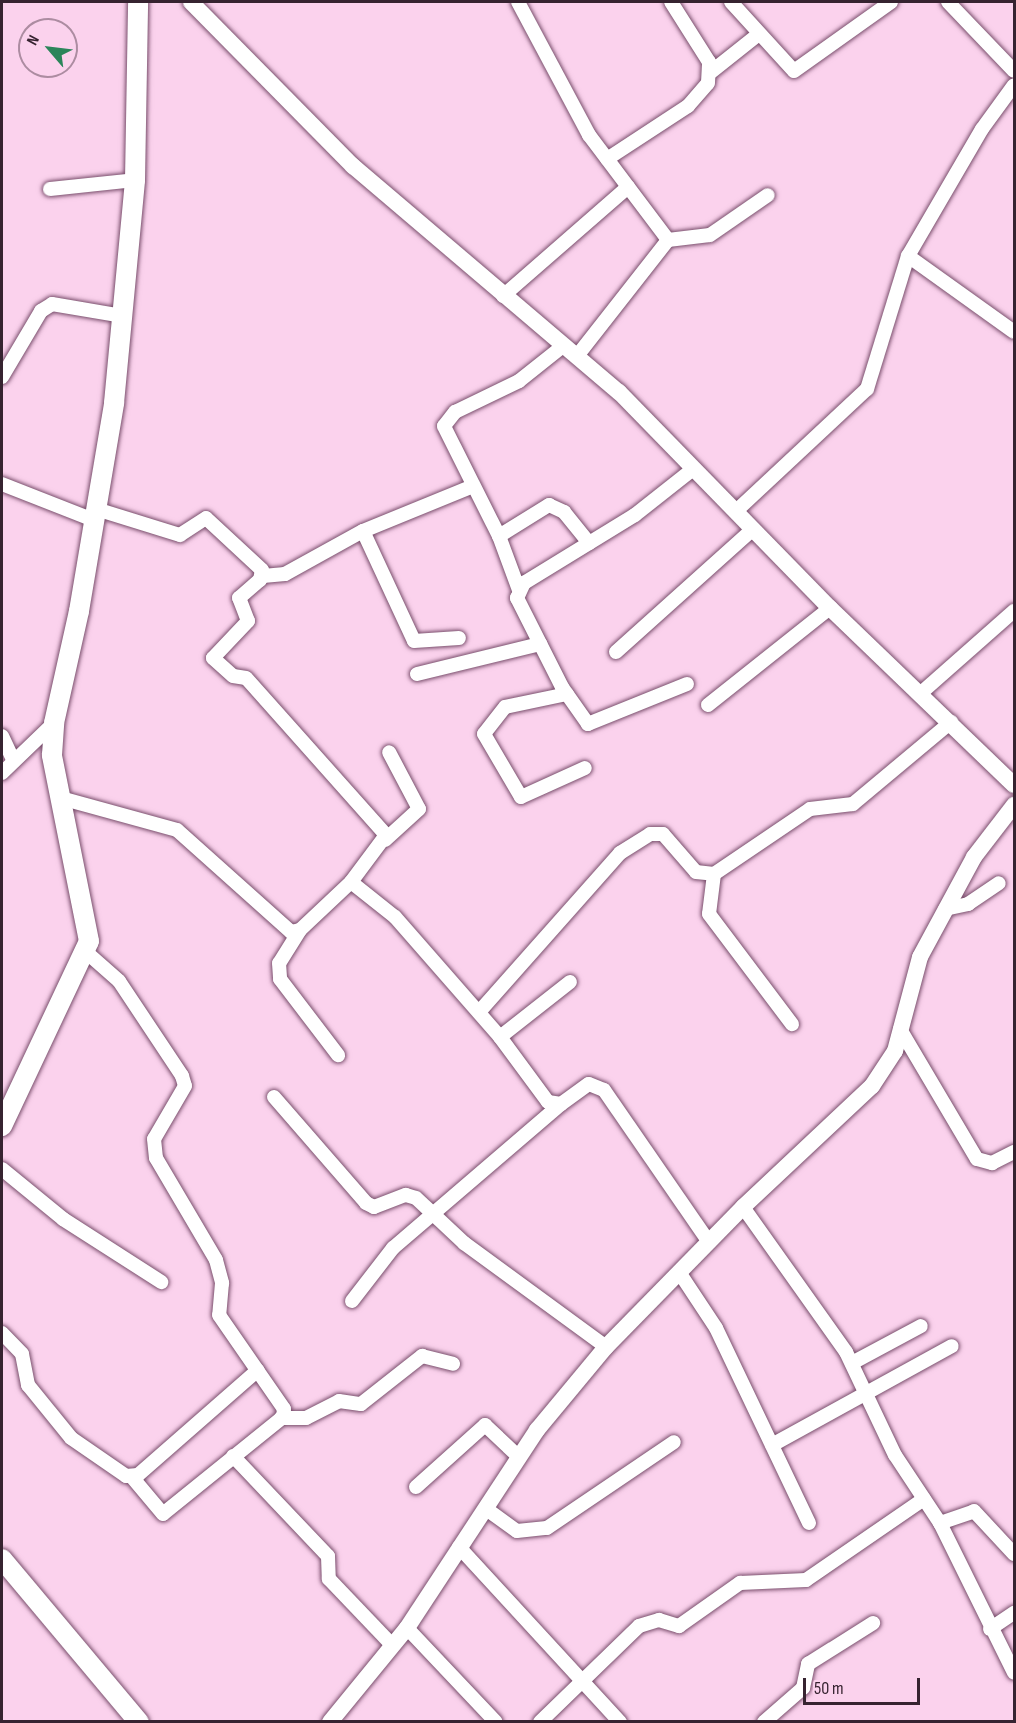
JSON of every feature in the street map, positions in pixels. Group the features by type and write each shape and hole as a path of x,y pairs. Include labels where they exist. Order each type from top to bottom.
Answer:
{"main road":[{"path":"2,1126 89,941 52,755 54,723 95,514 122,316 135,180 138,2"},
{"path":"2,1559 139,1722"}],"street":[{"path":"194,2 353,165 503,296 570,351 736,511 830,608 922,692 1014,785"},
{"path":"518,2 607,159 665,229 668,240"},
{"path":"671,2 711,72"},
{"path":"731,2 794,71 891,2"},
{"path":"948,2 1014,72"},
{"path":"607,159 688,106 711,72 759,34"},
{"path":"736,511 867,389 908,256 981,129 1014,85"},
{"path":"50,189 135,180"},
{"path":"503,296 628,187"},
{"path":"687,684 594,724 584,721 519,604 519,590 499,536 444,431 447,419 570,351 668,240 710,235 768,195"},
{"path":"908,256 1014,332"},
{"path":"2,377 34,320 52,304 122,316"},
{"path":"519,590 693,469"},
{"path":"2,484 95,514 180,535 206,518 263,576"},
{"path":"385,840 384,827 322,768 246,678 232,676 213,657 248,621 239,598 263,576 285,574 363,531 473,486"},
{"path":"499,536 549,505 564,512 589,543"},
{"path":"616,652 752,530"},
{"path":"363,531 414,641 459,638"},
{"path":"708,705 830,608"},
{"path":"922,692 1014,611"},
{"path":"417,674 540,644"},
{"path":"567,694 505,707 484,735 520,797 585,768"},
{"path":"478,1012 620,853 650,834 663,834 696,872 714,874 810,809 854,804 951,722"},
{"path":"2,773 54,723"},
{"path":"2,736 13,760"},
{"path":"338,1055 280,979 279,963 300,930 351,882 385,840 419,808 389,752"},
{"path":"61,798 177,830 282,928 300,930"},
{"path":"330,1722 407,1628 519,1456 606,1347 742,1207 872,1086 895,1051 920,957 974,857 1014,805"},
{"path":"714,874 709,914 792,1024"},
{"path":"351,882 395,917 500,1037 548,1102 561,1104"},
{"path":"945,909 968,904 999,883"},
{"path":"85,951 119,981 182,1076 185,1086 158,1125 153,1147 216,1260 222,1283 219,1315 281,1400 281,1418"},
{"path":"500,1037 570,982"},
{"path":"900,1029 977,1159 992,1163 1014,1152"},
{"path":"352,1301 393,1248 561,1104 589,1084 604,1090 709,1242"},
{"path":"274,1097 366,1203 385,1206 406,1195 606,1347"},
{"path":"2,1169 63,1219 161,1282"},
{"path":"742,1207 852,1363 895,1455 940,1523 990,1629 1014,1673"},
{"path":"680,1272 716,1328 809,1523"},
{"path":"852,1363 921,1326"},
{"path":"2,1333 22,1354 28,1385 72,1438 132,1477 163,1514 281,1418 306,1418 339,1401 361,1404 422,1356 453,1364"},
{"path":"772,1445 867,1395 952,1346"},
{"path":"132,1477 258,1370"},
{"path":"416,1487 485,1425 519,1456"},
{"path":"485,1508 517,1531 547,1528 675,1442"},
{"path":"233,1456 328,1556 329,1579 392,1645"},
{"path":"540,1722 583,1683 639,1626 659,1620 679,1626 740,1583 806,1580 924,1499"},
{"path":"940,1523 974,1511 1014,1554"},
{"path":"459,1547 536,1625 583,1683 620,1722"},
{"path":"990,1629 1014,1613"},
{"path":"764,1722 803,1688 808,1664 873,1623"},
{"path":"407,1628 496,1722"}]}
